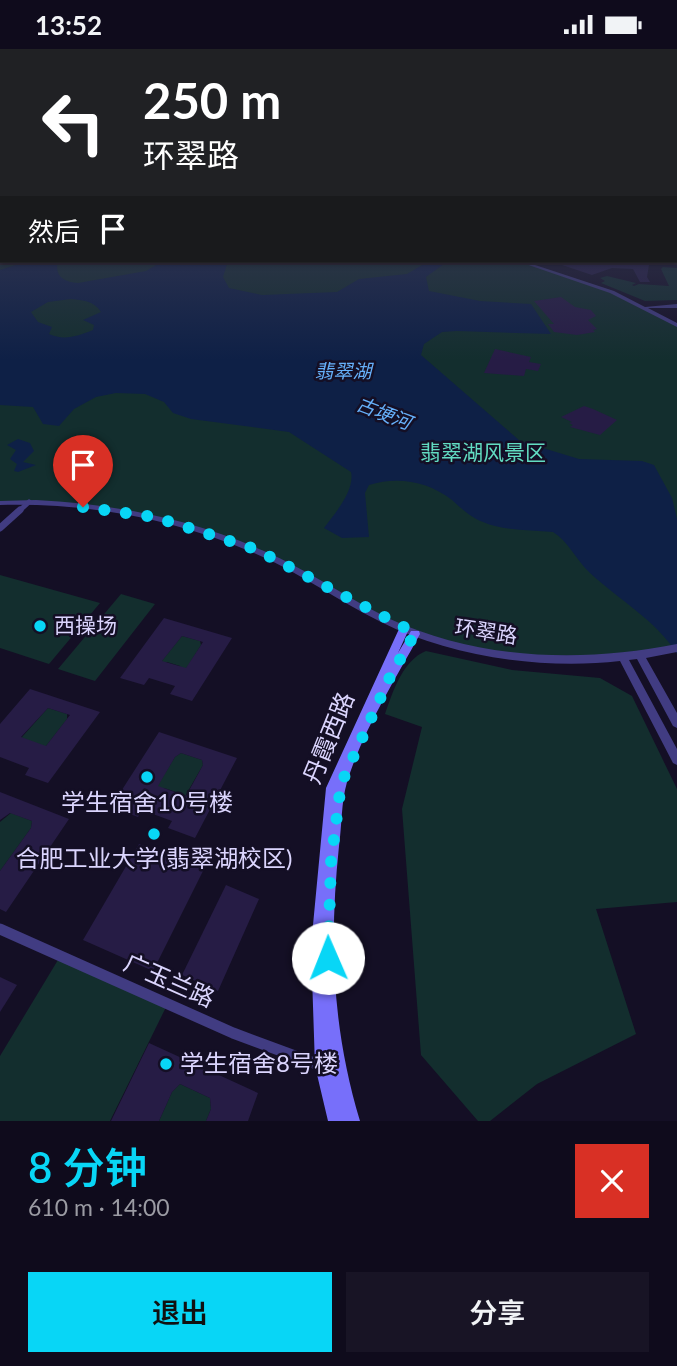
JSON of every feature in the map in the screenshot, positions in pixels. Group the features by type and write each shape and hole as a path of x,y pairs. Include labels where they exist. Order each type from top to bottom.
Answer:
{"main road":[{"name":"丹霞西路","path":"337,1121 323,1066 318,946 332,788 409,631"},
{"name":"丹霞西路","path":"351,1121 343,1097 332,1032 327,933 339,797 341,784 409,631"}],"street":[{"path":"526,263 584,281 677,325"},
{"path":"648,309 677,307"},
{"path":"0,528 29,502"},
{"name":"环翠路","path":"0,503 29,502 155,517 246,546 409,631 443,643 537,658 623,658 677,648"},
{"path":"640,656 677,723"},
{"path":"623,658 677,760"},
{"name":"广玉兰路","path":"0,929 233,1033 323,1066"}],"green space":[{"name":"翡翠湖风景区","path":"0,263 525,263 612,292 677,325 677,648 659,653 536,655 446,643 415,634 288,566 188,525 116,510 0,503"},
{"path":"677,268 677,300 645,301 601,283 605,281 600,278 607,276 636,283 632,285 634,286 669,286 661,269"},
{"name":"西操场","path":"0,575 100,603 49,664 0,648"},
{"path":"121,594 155,604 95,681 58,669"},
{"path":"182,636 200,641 201,645 182,675 180,666 167,662 157,667"},
{"path":"426,651 512,670 600,678 632,696 677,789 677,902 596,909 636,1034 537,1084 490,1121 478,1121 421,1055 402,809 422,727 385,714 395,686 405,669 418,655"},
{"path":"48,708 67,714 67,719 39,755 14,746"},
{"path":"181,753 202,760 203,765 180,805 179,793 164,788 152,795 175,757"},
{"path":"11,813 32,821 31,828 0,871 0,822"},
{"path":"61,955 168,1003 110,1121 0,1121 0,1056"},
{"path":"180,1084 210,1098 211,1109 206,1121 159,1121 172,1092"}],"water":[{"name":"翡翠湖","path":"22,263 58,263 57,271 61,277 78,283 146,271 160,263 227,263 223,277 229,288 262,295 337,292 359,279 407,274 426,263 445,263 426,277 429,291 480,301 531,304 551,334 442,332 424,344 421,355 520,441 579,459 642,461 654,465 672,498 677,519 677,654 659,631 590,573 564,541 553,532 491,525 470,515 433,488 401,481 369,485 365,493 369,537 342,538 324,528 347,494 351,472 289,432 191,419 173,413 164,402 145,394 116,393 96,397 74,409 59,426 43,424 33,407 0,405 0,270","holes":["71,299 92,303 101,312 83,320 94,325 93,330 71,337 49,334 52,327 38,322 31,312 48,302"]},
{"path":"18,439 30,443 34,451 23,462 36,465 18,472 14,471 17,464 10,459 16,450 7,445"}],"building":[{"path":"556,263 649,265 647,277 650,282 640,282 633,269 612,268 592,275"},
{"path":"561,297 575,307 591,310 596,316 588,320 597,329 593,330 595,332 577,335 554,332 548,324 554,324 534,301"},
{"path":"495,349 531,357 529,362 541,364 538,371 526,369 524,376 484,373"},
{"path":"584,406 617,420 600,435 570,427 573,425 569,423 572,422 561,417"},
{"path":"164,618 232,638 192,701 170,694 175,686 149,678 144,685 120,678","holes":["182,636 203,642 186,668 162,661"]},
{"path":"30,689 100,712 48,783 25,775 29,768 0,757 0,724","holes":["48,708 70,715 46,746 21,737"]},
{"name":"学生宿舍10号楼","path":"159,732 237,758 195,838 168,828 172,821 142,810 138,817 111,807","holes":["181,753 202,760 203,765 186,796 158,786 175,757"]},
{"path":"0,792 69,819 6,912 0,909 0,871 31,828 32,821 10,813 0,820"},
{"path":"139,844 204,869 153,971 83,940"},
{"path":"226,885 259,899 218,991 182,975"},
{"path":"0,977 17,985 0,1012"},
{"name":"学生宿舍8号楼","path":"149,1043 258,1093 248,1121 206,1121 211,1109 210,1098 180,1084 172,1092 159,1121 111,1121"}],"place":[{"name":"西操场","path":"40,626"},
{"name":"学生宿舍10号楼","path":"147,777"},
{"name":"合肥工业大学(翡翠湖校区)","path":"154,834"},
{"name":"学生宿舍8号楼","path":"166,1064"}],"route":[{"path":"83,507 155,517 255,549 415,633 390,677 341,784 331,862 328,958"}],"water label":[{"name":"古埂河","path":"384,413"}]}
